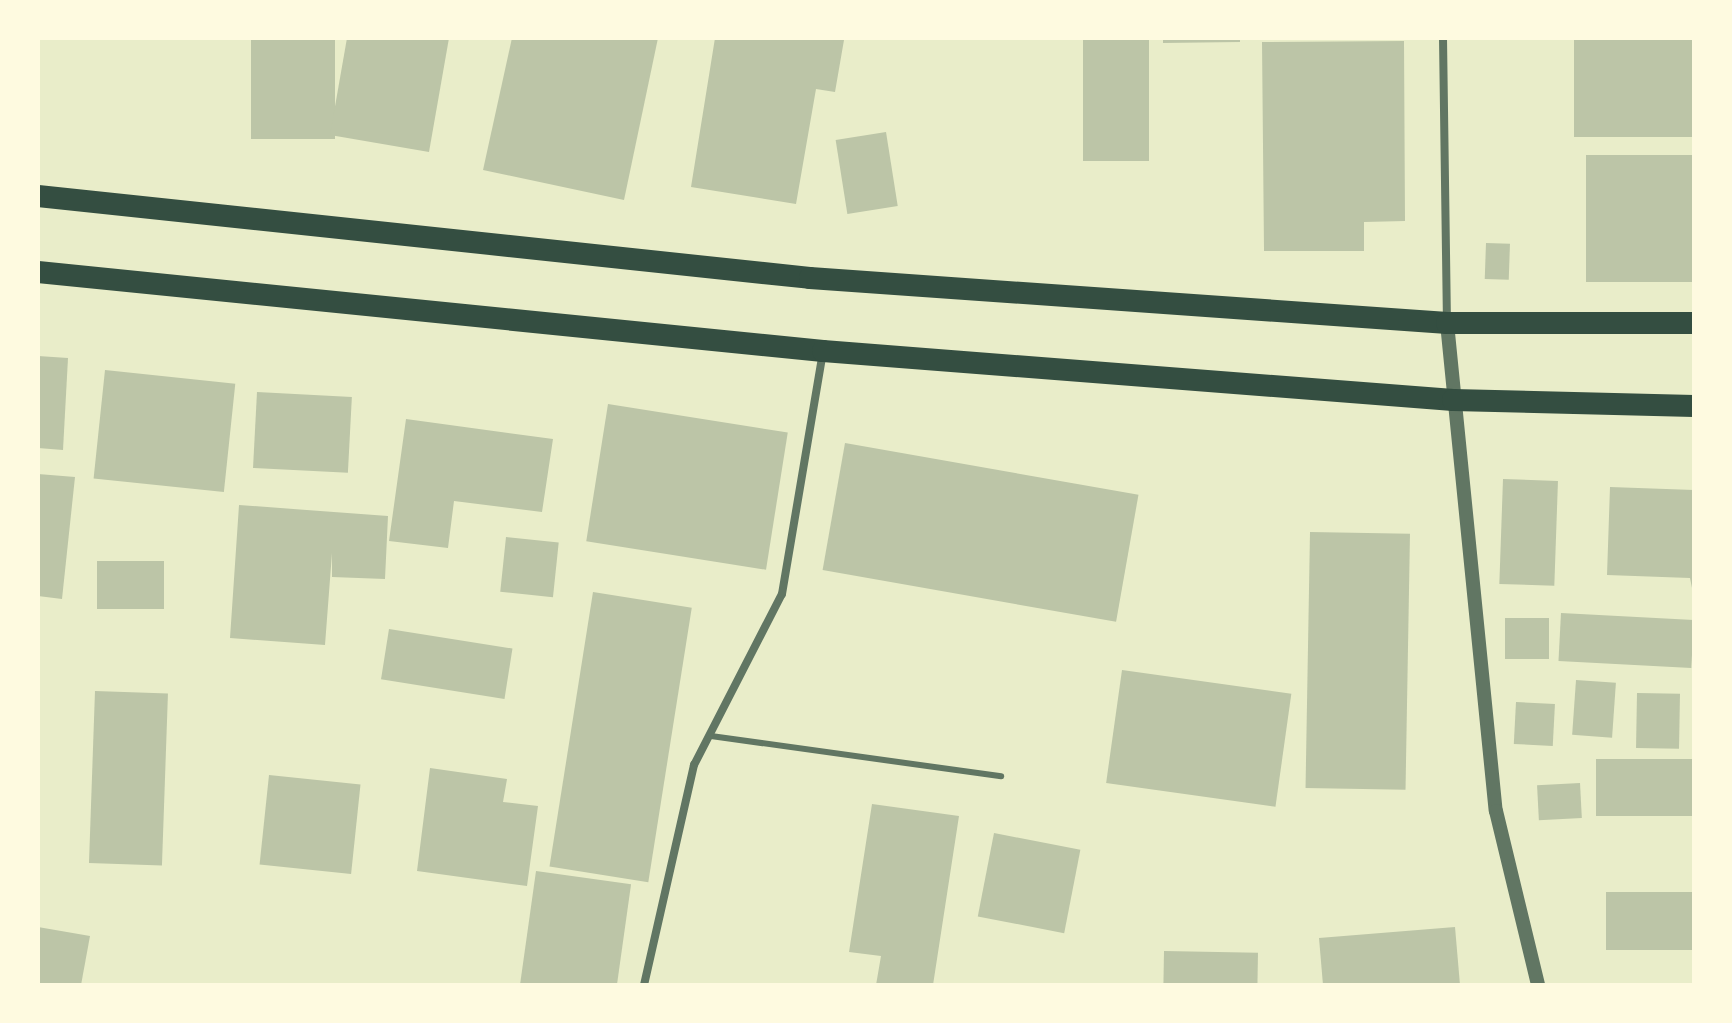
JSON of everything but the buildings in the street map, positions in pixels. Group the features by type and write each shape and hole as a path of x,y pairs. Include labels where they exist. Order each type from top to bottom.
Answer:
{"highway":[{"path":"38,196 810,278 1447,323 1694,323"},
{"path":"38,272 823,351 1453,400 1694,406"}],"street":[{"path":"1443,38 1447,323 1453,400 1496,811 1538,985"},
{"path":"644,985 694,765 782,594 823,351"}],"lane":[{"path":"711,736 1001,776"}]}
